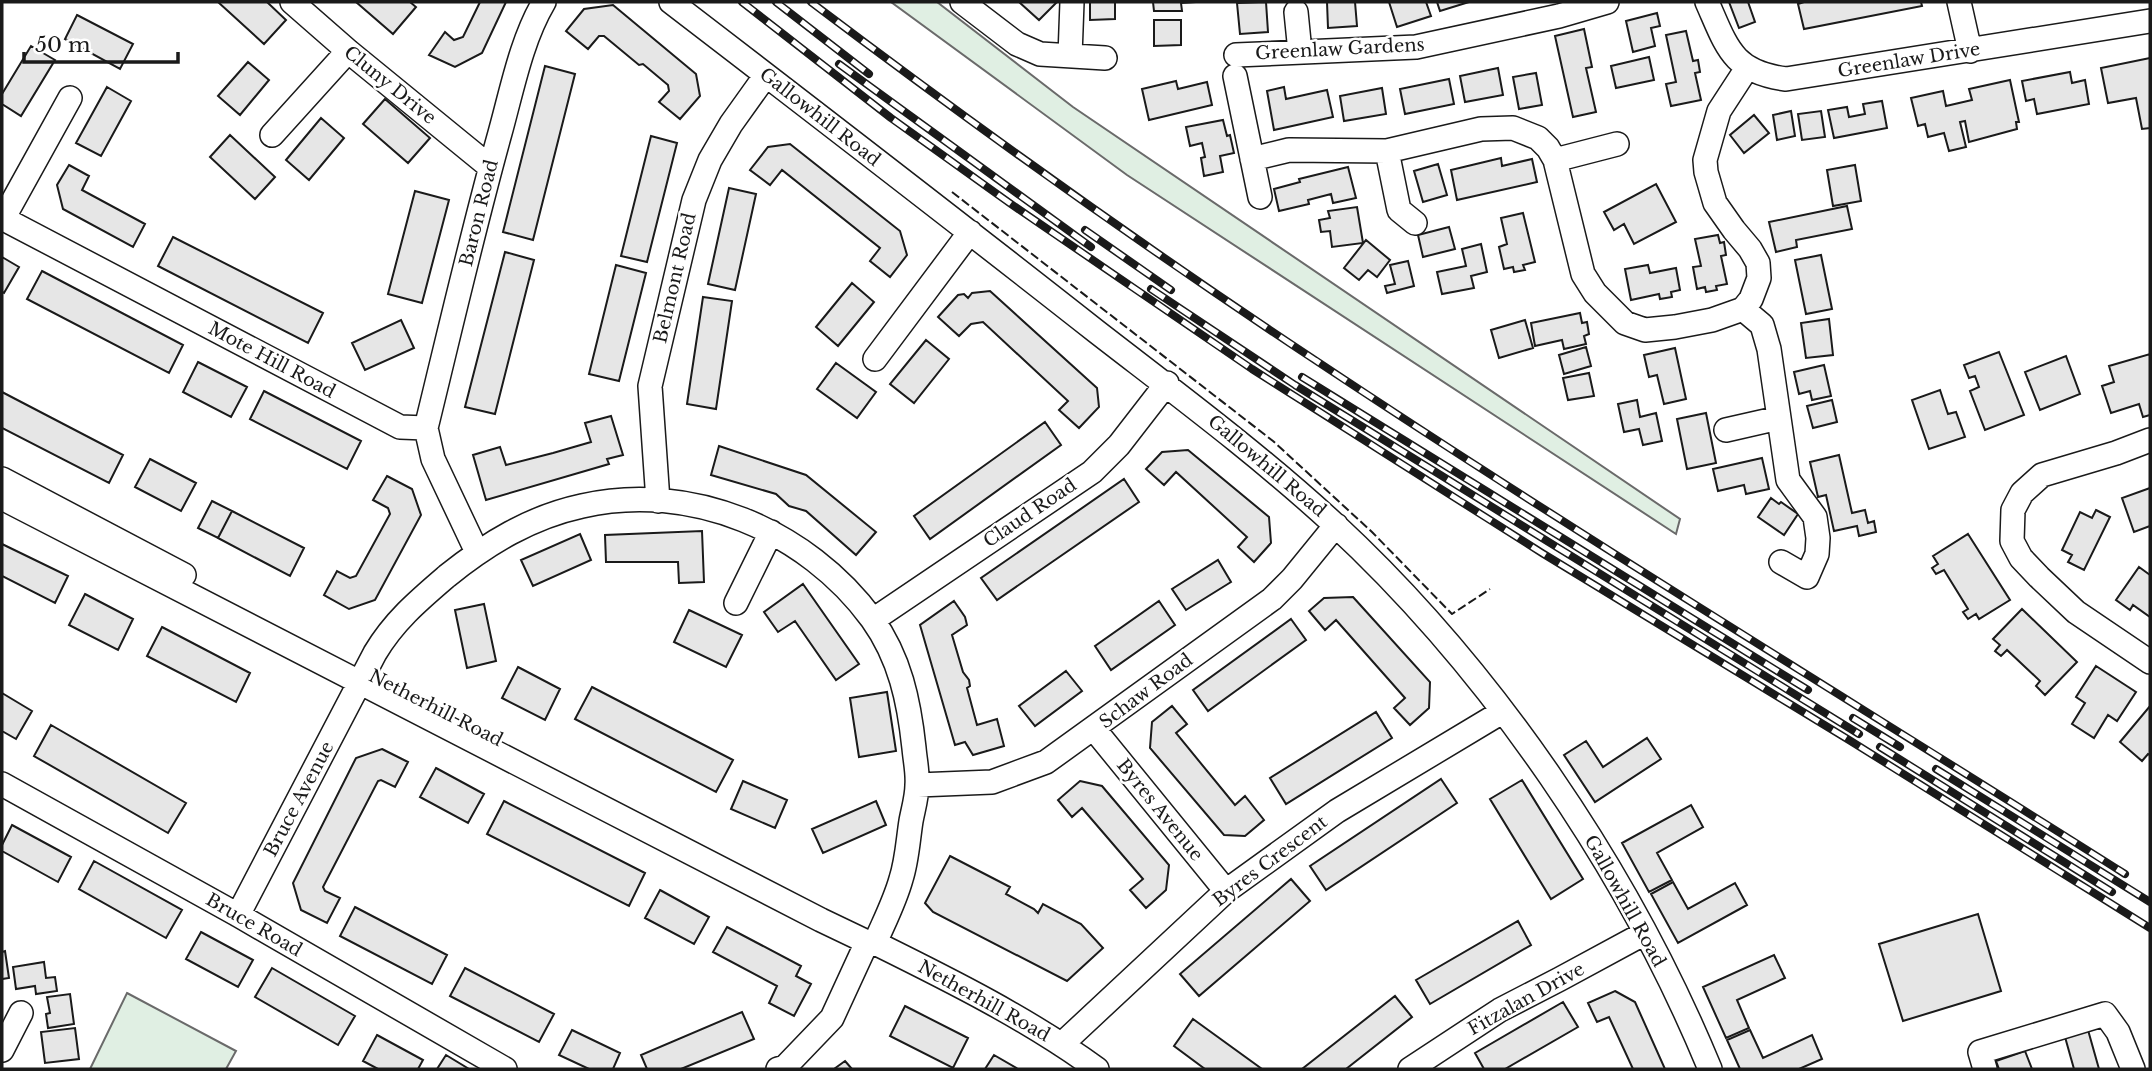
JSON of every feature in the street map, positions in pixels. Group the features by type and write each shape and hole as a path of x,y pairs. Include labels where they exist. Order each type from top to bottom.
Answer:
{"street":[{"name":"Cluny Drive","path":"292,2 490,167"},
{"name":"Baron Road","path":"426,428 490,167 517,70 544,2"},
{"name":"Gallowhill Road","path":"671,2 1167,383 1260,458 1336,525 1447,642 1503,712 1566,801 1645,933 1710,1069"},
{"path":"962,2 1017,44 1040,54 1105,58"},
{"path":"1070,56 1072,2"},
{"name":"Greenlaw Gardens","path":"1252,159 1235,65 1300,52 1416,47 1559,16 1607,2"},
{"path":"1260,197 1252,159 1289,150 1387,151 1481,130 1513,128 1538,138 1555,160 1583,274 1595,293 1625,323 1645,330 1675,327 1712,320 1742,309 1751,299 1759,278 1758,263 1715,203 1705,160 1719,111 1747,68 1726,44 1707,2"},
{"path":"1959,2 1970,51"},
{"path":"1296,12 1300,52"},
{"name":"Greenlaw Drive","path":"1747,68 1766,76 1786,79 2150,21"},
{"path":"272,135 348,51"},
{"name":"Belmont Road","path":"658,501 650,386 694,200 710,160 731,124 766,75"},
{"path":"2,218 70,98"},
{"path":"1555,160 1617,144"},
{"path":"1387,151 1399,210 1415,223"},
{"name":"Mote Hill Road","path":"2,218 400,427 426,428"},
{"path":"875,359 970,232"},
{"path":"1742,309 1762,325 1769,348 1788,480 1815,517 1817,554 1807,577 1781,562"},
{"name":"Claud Road","path":"873,620 1092,472 1119,445 1167,383"},
{"path":"1726,430 1779,418"},
{"path":"426,428 433,459 477,552"},
{"path":"2150,440 2042,475 2022,493 2013,510 2012,541 2021,558 2077,612 2150,662"},
{"name":"Netherhill Road","path":"2,478 363,677"},
{"name":"Netherhill Road","path":"2,498 826,907 871,942 953,981 1062,1044 1097,1069"},
{"name":"Bruce Avenue","path":"238,915 386,634 409,608 477,552 521,526 572,509 621,500 658,501 716,509 799,547 851,594 873,620 897,664 909,704 918,785 901,879 871,942"},
{"name":"Schaw Road","path":"918,785 992,782 1046,762 1272,598 1292,579 1336,525"},
{"path":"736,603 771,532"},
{"name":"Byres Crescent","path":"1062,1044 1226,891 1337,811 1503,712"},
{"name":"Byres Avenue","path":"1094,729 1226,891"},
{"name":"Bruce Road","path":"2,784 238,915 505,1069"},
{"name":"Fitzalan Drive","path":"1410,1069 1500,1010 1645,933"},
{"path":"778,1069 785,1067 832,1018 871,942"},
{"path":"2,1050 21,1013"},
{"path":"1985,1069 1980,1052 2105,1014 2118,1032 2133,1069"}],"green space":[{"path":"891,2 937,2 1073,107 1680,519 1676,534 1127,175"},
{"path":"127,993 236,1051 226,1069 90,1069"}],"building":[{"path":"218,2 267,2 286,20 264,44"},
{"path":"356,2 410,2 416,7 393,34"},
{"path":"480,2 506,2 482,53 455,67 429,55 445,32 454,40 463,37"},
{"path":"1019,2 1057,2 1039,20"},
{"path":"1090,2 1115,2 1115,19 1090,20"},
{"path":"1153,2 1196,2 1181,3 1182,11 1154,11"},
{"path":"1266,2 1268,32 1240,34 1237,3"},
{"path":"1327,2 1355,2 1357,26 1328,28"},
{"path":"1389,2 1426,2 1431,16 1397,27"},
{"path":"1437,2 1469,2 1440,11"},
{"path":"1729,2 1748,2 1755,22 1739,28"},
{"path":"1921,2 1922,6 1804,29 1798,4"},
{"path":"613,5 696,74 700,96 680,119 659,102 669,91 668,85 643,64 639,65 604,36 599,36 588,49 566,31 584,9"},
{"path":"1657,13 1660,26 1651,28 1655,46 1633,52 1626,21"},
{"path":"77,15 133,44 120,69 65,39"},
{"path":"1154,20 1181,20 1181,45 1154,46"},
{"path":"1584,29 1592,67 1586,68 1596,112 1573,117 1555,36"},
{"path":"1686,31 1693,61 1698,60 1700,72 1695,73 1701,100 1671,106 1666,84 1676,82 1666,35"},
{"path":"31,46 55,60 21,116 2,104 2,94"},
{"path":"1649,57 1654,80 1616,88 1611,66"},
{"path":"2150,58 2150,128 2142,129 2136,98 2108,103 2101,68"},
{"path":"248,62 269,80 240,115 218,96"},
{"path":"545,66 575,74 533,240 503,232"},
{"path":"1498,68 1503,95 1465,102 1460,76"},
{"path":"2070,72 2072,83 2085,80 2089,104 2037,114 2034,99 2026,101 2022,81"},
{"path":"1536,73 1542,105 1519,109 1513,77"},
{"path":"1449,79 1454,104 1405,114 1400,89"},
{"path":"2010,80 2019,122 2016,122 2017,129 1969,142 1965,121 1960,122 1966,147 1949,151 1944,133 1928,137 1925,124 1918,126 1911,98 1943,91 1946,106 1972,100 1969,89"},
{"path":"1176,81 1178,89 1207,82 1212,105 1149,120 1142,89"},
{"path":"107,87 131,101 101,156 76,143"},
{"path":"1284,87 1286,99 1327,90 1333,117 1274,130 1267,91"},
{"path":"1382,88 1386,114 1344,121 1340,96"},
{"path":"385,99 430,138 408,163 363,124"},
{"path":"1882,101 1887,128 1834,138 1828,110 1847,107 1849,117 1865,114 1863,104"},
{"path":"1791,111 1795,136 1777,140 1773,115"},
{"path":"1821,111 1825,137 1802,140 1798,114"},
{"path":"1754,115 1769,133 1744,153 1730,135"},
{"path":"321,118 344,138 309,180 286,160"},
{"path":"1223,120 1234,153 1220,156 1223,172 1204,176 1201,158 1205,157 1202,143 1190,146 1186,127"},
{"path":"230,135 275,177 255,199 210,157"},
{"path":"651,136 677,143 647,262 621,256"},
{"path":"790,144 900,231 907,255 890,277 870,261 880,248 782,170 770,185 750,170 768,147"},
{"path":"1501,158 1502,166 1532,159 1537,182 1457,200 1451,170"},
{"path":"1438,164 1447,195 1423,202 1414,171"},
{"path":"69,165 89,176 82,190 145,224 133,247 63,209 57,185"},
{"path":"1855,165 1861,201 1833,206 1827,170"},
{"path":"1348,167 1356,198 1333,203 1331,194 1308,200 1309,204 1279,211 1274,189 1300,182 1299,179"},
{"path":"1656,184 1676,222 1634,244 1624,224 1614,230 1604,212"},
{"path":"729,188 756,194 735,290 708,284"},
{"path":"415,191 449,200 422,303 388,294"},
{"path":"1847,206 1852,229 1796,240 1797,247 1776,252 1769,222"},
{"path":"1357,207 1363,243 1332,247 1330,231 1321,232 1319,220 1330,218 1328,211"},
{"path":"1523,213 1535,262 1523,265 1525,270 1514,272 1513,267 1504,269 1499,247 1507,244 1501,218"},
{"path":"1449,227 1455,249 1423,257 1418,235"},
{"path":"1718,235 1720,243 1724,242 1726,255 1721,256 1727,284 1706,292 1705,287 1697,289 1693,267 1701,266 1695,239"},
{"path":"173,237 323,313 308,343 158,266"},
{"path":"1366,240 1390,260 1377,277 1368,270 1359,280 1344,268"},
{"path":"1481,244 1487,272 1471,276 1474,288 1442,294 1437,272 1466,266 1462,249"},
{"path":"505,252 534,260 495,414 465,407"},
{"path":"1821,255 1832,309 1806,314 1795,260"},
{"path":"2,257 19,267 4,293 2,292"},
{"path":"1408,261 1414,286 1387,293 1385,286 1395,284 1390,265"},
{"path":"616,265 646,273 619,381 589,374"},
{"path":"1648,265 1650,273 1676,268 1680,290 1671,292 1672,297 1660,299 1659,294 1631,300 1625,269"},
{"path":"42,271 183,345 169,373 27,299"},
{"path":"852,283 874,302 838,346 816,327"},
{"path":"990,291 1097,388 1099,407 1079,428 1059,410 1068,401 983,322 971,324 959,336 938,317 958,295 964,294 968,298 972,293"},
{"path":"703,297 732,301 716,409 687,404"},
{"path":"1580,313 1582,323 1587,322 1589,334 1584,336 1586,344 1564,349 1562,340 1535,346 1531,323"},
{"path":"1829,319 1833,355 1806,358 1801,323"},
{"path":"401,320 414,348 365,370 352,343"},
{"path":"1525,320 1533,348 1499,358 1491,330"},
{"path":"926,340 949,359 914,403 890,384"},
{"path":"1586,347 1591,366 1564,374 1559,355"},
{"path":"1675,348 1686,399 1664,404 1657,375 1649,377 1644,355"},
{"path":"1999,352 2024,415 1985,430 1970,391 1979,387 1975,376 1969,378 1964,365"},
{"path":"2150,354 2150,415 2143,417 2139,404 2111,413 2102,386 2114,382 2109,366"},
{"path":"2066,356 2080,394 2040,410 2025,372"},
{"path":"198,362 247,387 231,417 183,392"},
{"path":"836,363 876,392 857,418 817,389"},
{"path":"1824,365 1831,396 1812,400 1810,391 1799,394 1794,372"},
{"path":"1589,373 1594,396 1568,400 1563,378"},
{"path":"1940,390 1948,414 1956,412 1965,437 1929,449 1912,400"},
{"path":"264,391 361,441 347,469 250,419"},
{"path":"2,392 123,455 109,483 2,428"},
{"path":"1637,400 1640,417 1656,413 1662,441 1643,445 1639,429 1624,432 1618,404"},
{"path":"1832,400 1837,422 1813,428 1807,406"},
{"path":"1706,413 1716,463 1687,469 1677,419"},
{"path":"611,416 623,455 607,459 609,464 486,500 473,455 500,447 506,465 553,453 591,442 585,423"},
{"path":"1045,422 1061,445 930,539 914,516"},
{"path":"719,446 806,475 876,532 856,555 806,511 789,506 776,494 711,475"},
{"path":"1188,450 1269,517 1271,543 1254,562 1238,547 1247,537 1176,472 1164,485 1146,469 1162,452"},
{"path":"1839,455 1852,513 1865,510 1868,523 1874,521 1876,532 1859,536 1857,526 1834,531 1826,495 1818,497 1810,462"},
{"path":"1762,458 1769,489 1746,494 1744,485 1718,491 1713,469"},
{"path":"150,459 196,483 181,511 135,487"},
{"path":"387,476 412,489 421,515 375,600 349,609 324,595 337,571 350,578 356,576 390,514 388,508 373,500"},
{"path":"1124,479 1139,502 997,600 981,578"},
{"path":"2150,488 2150,526 2134,532 2122,498"},
{"path":"1771,498 1798,514 1784,535 1758,517"},
{"path":"212,501 232,511 218,538 198,528"},
{"path":"2096,510 2110,517 2084,570 2068,562 2072,555 2062,550 2080,512 2092,518"},
{"path":"232,511 304,548 290,576 218,538"},
{"path":"702,531 704,582 679,583 678,562 606,562 605,535"},
{"path":"580,534 591,560 533,586 521,560"},
{"path":"1968,534 2010,600 1979,619 1976,614 1968,619 1963,612 1968,609 1944,570 1936,574 1932,568 1938,564 1933,556"},
{"path":"2,544 68,576 55,603 2,576"},
{"path":"1218,560 1231,582 1186,610 1172,589"},
{"path":"2139,567 2150,575 2150,617 2133,605 2130,610 2116,600"},
{"path":"803,584 859,664 836,680 795,621 778,632 764,612"},
{"path":"85,594 133,619 118,650 69,625"},
{"path":"1353,597 1430,682 1429,708 1410,725 1394,708 1405,698 1336,620 1325,630 1309,611 1324,598"},
{"path":"954,601 967,625 952,635 963,672 969,680 970,686 967,688 977,725 997,719 1004,746 973,755 965,742 955,745 920,625"},
{"path":"1159,601 1175,625 1111,670 1095,646"},
{"path":"484,604 496,661 467,668 455,610"},
{"path":"2022,609 2077,662 2045,695 2036,686 2040,681 2007,650 2001,656 1995,651 2000,645 1993,639"},
{"path":"689,610 742,635 726,667 674,642"},
{"path":"1291,619 1306,640 1208,711 1193,690"},
{"path":"162,627 250,673 236,702 147,656"},
{"path":"2096,666 2136,692 2117,721 2108,715 2094,738 2072,724 2085,703 2076,697"},
{"path":"518,667 560,689 545,720 502,698"},
{"path":"1066,671 1082,691 1035,726 1019,706"},
{"path":"592,687 733,760 716,792 575,719"},
{"path":"887,692 896,751 859,757 850,698"},
{"path":"2,693 32,711 16,739 2,731"},
{"path":"1172,706 1187,724 1176,733 1235,805 1245,796 1264,820 1245,836 1224,835 1150,748 1152,722"},
{"path":"2150,706 2150,755 2142,761 2120,742"},
{"path":"1376,712 1392,738 1286,804 1270,778"},
{"path":"51,725 186,803 168,833 34,756"},
{"path":"1647,738 1661,759 1595,802 1564,755 1586,741 1603,767"},
{"path":"382,749 408,762 395,787 378,781 323,887 325,891 340,898 327,923 301,910 293,883 356,758"},
{"path":"436,768 484,794 468,823 420,797"},
{"path":"1441,779 1457,803 1326,890 1310,866"},
{"path":"1522,780 1583,879 1551,899 1490,799"},
{"path":"743,781 787,800 775,828 731,809"},
{"path":"1080,781 1102,786 1169,865 1166,890 1146,908 1130,890 1143,879 1082,808 1072,817 1058,800"},
{"path":"504,801 645,873 629,906 487,834"},
{"path":"876,801 886,825 823,853 812,829"},
{"path":"1691,805 1703,827 1657,853 1672,880 1649,892 1622,843"},
{"path":"12,825 71,857 58,882 2,851 2,845"},
{"path":"950,856 1010,887 1006,894 1038,913 1043,904 1081,924 1103,948 1067,981 933,912 925,903"},
{"path":"94,861 182,910 166,938 79,889"},
{"path":"1291,879 1310,901 1199,996 1180,974"},
{"path":"1673,882 1688,909 1735,883 1747,905 1678,943 1651,894"},
{"path":"660,890 709,917 694,944 645,918"},
{"path":"355,907 447,955 432,984 340,936"},
{"path":"1978,914 2001,991 1903,1021 1879,944"},
{"path":"1518,921 1531,945 1430,1004 1416,980"},
{"path":"727,927 801,966 796,976 811,984 794,1016 769,1003 777,986 713,952"},
{"path":"201,932 253,960 238,987 186,959"},
{"path":"5,951 9,978 2,979 2,952"},
{"path":"1774,955 1785,978 1737,1000 1749,1028 1726,1038 1703,987"},
{"path":"44,962 46,978 55,977 57,991 36,994 35,986 16,989 13,967"},
{"path":"272,968 355,1016 338,1045 255,997"},
{"path":"465,968 554,1014 539,1042 450,996"},
{"path":"1615,991 1635,1002 1665,1069 1633,1069 1609,1017 1597,1022 1588,1003"},
{"path":"70,994 74,1024 48,1028 46,1014 50,1013 47,997"},
{"path":"1395,996 1412,1017 1346,1069 1302,1069"},
{"path":"1563,1002 1578,1027 1505,1069 1484,1069 1475,1053"},
{"path":"905,1006 968,1038 953,1068 890,1036"},
{"path":"742,1012 754,1039 681,1069 647,1069 641,1055"},
{"path":"1193,1019 1262,1069 1205,1069 1174,1046"},
{"path":"75,1028 79,1059 45,1063 41,1032"},
{"path":"572,1030 620,1053 613,1069 589,1069 559,1055"},
{"path":"1750,1030 1763,1058 1812,1035 1822,1059 1799,1069 1740,1069 1727,1040"},
{"path":"2088,1030 2099,1069 2074,1069 2065,1037"},
{"path":"377,1035 423,1060 418,1069 378,1069 363,1061"},
{"path":"2025,1051 2032,1069 1999,1069 1996,1061"},
{"path":"446,1055 469,1069 437,1069"},
{"path":"994,1055 1018,1069 985,1069"},
{"path":"845,1061 852,1069 834,1069"}],"railway":[{"path":"742,2 891,118 1011,204 1252,369 1542,553 2150,928"},
{"path":"776,2 869,74"},
{"path":"811,2 1060,185 1315,360 1617,555 2125,874"},
{"path":"839,64 1091,247"},
{"path":"1085,230 1171,290"},
{"path":"1151,289 1295,385 1859,734"},
{"path":"1302,377 1808,690"},
{"path":"1853,718 1900,747"},
{"path":"1880,747 2112,892"},
{"path":"1936,769 2150,902"}],"fence":[{"path":"952,192 1273,441 1372,532 1452,614 1490,589"}]}
